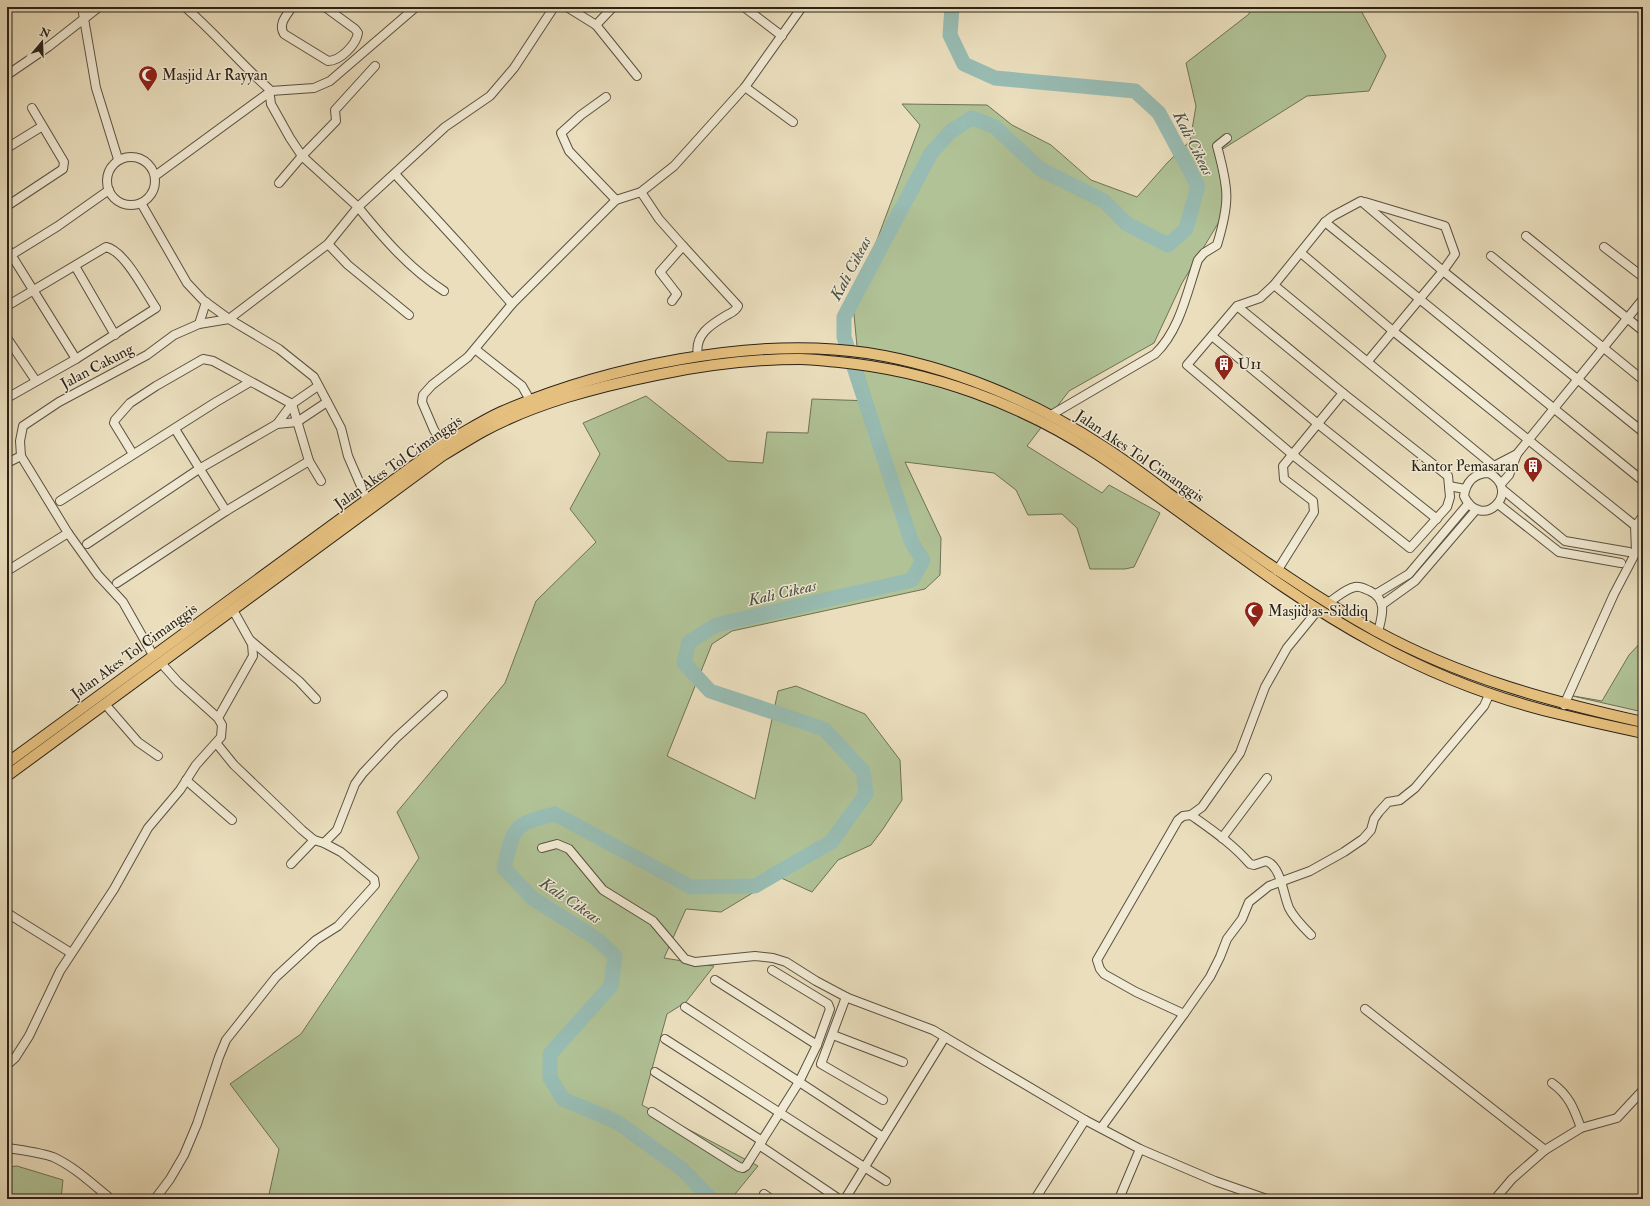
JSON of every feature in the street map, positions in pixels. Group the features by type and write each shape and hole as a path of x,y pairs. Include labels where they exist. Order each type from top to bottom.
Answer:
{"main road":[{"name":"Jalan Akes Tol Cimanggis","path":"7,776 442,456 484,431 538,401 607,374 698,356 770,350 810,354 897,370 928,377 974,393 1049,426 1096,454 1280,577 1378,632 1432,660 1491,688 1643,722"},
{"name":"Jalan Akes Tol Cimanggis","path":"7,763 443,444 496,414 538,401 699,366 810,354 863,353 890,357 930,367 978,384 1051,415 1104,447 1280,577"},
{"path":"1280,577 1318,610 1376,643 1427,668 1491,688 1557,714 1643,733"}],"street":[{"path":"82,7 96,88 118,159"},
{"path":"7,75 48,47 99,7"},
{"path":"186,7 207,26 243,66 271,91 271,104 302,156 358,207 386,241 412,268 444,291"},
{"path":"292,7 282,22 281,27 284,34 328,61 334,61 357,40 358,33 355,29 325,7"},
{"path":"155,176 271,91 314,88 330,81 416,7"},
{"path":"229,319 328,244 358,207 444,127 490,96 514,68 554,7"},
{"path":"567,7 596,25 637,76"},
{"path":"596,25 613,7"},
{"path":"744,7 782,36"},
{"path":"443,444 434,430 422,402 423,395 432,385 468,357 512,304 616,200 641,192 674,166 745,87 802,7"},
{"path":"279,183 302,156 336,121 335,110 375,66"},
{"path":"745,87 793,122"},
{"path":"606,97 581,114 561,133 569,150 616,200"},
{"path":"7,206 63,169 64,162 41,127 32,108"},
{"path":"7,148 41,127"},
{"path":"1051,415 1155,354 1165,345 1174,330 1198,260 1204,253 1217,246 1225,218 1228,196 1226,177 1217,146 1227,138"},
{"path":"132,157 143,159 151,166 155,176 155,187 150,197 141,203 132,205 122,204 114,198 109,190 107,181 109,172 118,159 132,157"},
{"path":"395,174 512,304"},
{"path":"76,359 34,290 8,253 58,226 109,190"},
{"path":"641,192 659,219 738,306 736,310 721,319 700,337 697,347 698,356"},
{"path":"1361,200 1444,271 1643,432"},
{"path":"1237,306 1343,393 1448,476 1450,497 1447,507 1410,548 1293,455 1187,365 1237,306 1260,298 1274,285 1325,222 1332,216 1361,200 1445,226 1455,254 1444,271 1368,361"},
{"path":"141,203 188,283 206,302 229,319 279,349 307,369 314,377 342,428 348,456 367,500"},
{"path":"1325,222 1643,481"},
{"path":"1526,236 1643,331"},
{"path":"328,244 348,265 409,315"},
{"path":"672,301 677,294 660,272 683,246"},
{"path":"7,306 106,247 113,248 126,263 156,308 76,359 7,398"},
{"path":"1604,247 1643,277"},
{"path":"1301,253 1393,331 1635,524"},
{"path":"1491,256 1643,380"},
{"path":"75,266 115,334"},
{"path":"1274,285 1494,466"},
{"path":"1502,487 1509,475 1517,454 1553,408 1643,300"},
{"path":"199,324 206,302"},
{"name":"Jalan Cakung","path":"21,456 20,441 24,426 59,402 147,355 174,335 199,324 229,319"},
{"path":"1212,336 1318,424 1437,519"},
{"path":"7,338 36,381"},
{"path":"475,349 522,386 538,401"},
{"path":"133,454 114,423 115,420 130,403 203,359 213,361 292,404 309,461 321,481"},
{"path":"60,501 250,382"},
{"path":"87,544 199,469 277,424 292,404 318,386"},
{"path":"1280,577 1314,512 1313,501 1284,479 1283,466 1343,393"},
{"path":"277,424 297,422 327,402"},
{"path":"175,429 226,512"},
{"path":"1488,473 1494,466 1517,454"},
{"path":"7,463 21,456 68,533 98,575 123,602 153,655"},
{"path":"117,583 226,512 309,461"},
{"path":"1488,473 1498,478 1502,487 1502,497 1494,508 1482,512 1475,511 1468,504 1464,496 1466,488 1472,478 1477,475 1488,473"},
{"path":"1449,486 1466,488"},
{"path":"1502,487 1565,541 1629,552"},
{"path":"1376,594 1409,574 1468,504"},
{"path":"1498,504 1559,552 1621,563"},
{"path":"1383,604 1416,581 1475,511"},
{"path":"1564,705 1614,594 1636,552 1635,524 1643,516"},
{"path":"7,571 68,533"},
{"path":"1559,552 1565,541"},
{"path":"1328,603 1348,590 1356,587 1363,588 1376,594 1383,604 1382,617 1378,632"},
{"path":"218,718 252,659 254,648 233,610"},
{"path":"1184,1014 1136,992 1104,974 1100,969 1097,960 1178,820 1183,816 1191,815 1202,807 1240,753 1265,687 1287,648 1318,610"},
{"path":"250,639 304,685 316,699"},
{"path":"7,1066 15,1058 29,1036 56,977 114,889 148,828 180,790 203,756 217,744 222,732 222,725 218,718 178,682 161,663"},
{"path":"1101,1128 1210,977 1227,939 1242,919 1249,902 1269,886 1281,880 1310,871 1344,852 1363,839 1371,830 1374,819 1388,802 1400,800 1415,788 1484,706 1491,688"},
{"path":"324,842 337,830 355,784 363,774 396,738 443,695"},
{"path":"104,704 138,742 158,756"},
{"path":"155,1199 170,1180 184,1155 197,1124 218,1056 226,1040 276,977 316,940 338,926 376,885 374,879 368,873 342,852 324,842 314,840 289,819 234,765 217,744"},
{"path":"1222,838 1267,778"},
{"path":"186,780 232,820"},
{"path":"1191,815 1244,856 1250,864 1254,865 1268,861 1281,880 1283,894 1290,909 1297,920 1311,935"},
{"path":"291,864 314,840"},
{"path":"542,848 557,844 569,849 603,890 653,920 685,959 695,962 755,956 773,958 786,962 816,981 846,997 933,1030 1085,1120 1140,1149 1215,1181 1266,1199"},
{"path":"7,913 71,953"},
{"path":"652,1112 739,1167 743,1168 746,1166 799,1082 817,1045 830,1006 772,970"},
{"path":"715,980 817,1045"},
{"path":"846,997 821,1064 884,1100"},
{"path":"685,1007 883,1137"},
{"path":"1365,1009 1545,1150"},
{"path":"832,1036 903,1062"},
{"path":"845,1199 945,1037"},
{"path":"665,1039 886,1181"},
{"path":"655,1072 840,1199"},
{"path":"1552,1082 1569,1099 1581,1128"},
{"path":"1495,1199 1512,1179 1545,1150 1581,1128 1617,1118 1643,1090"},
{"path":"1036,1199 1085,1120"},
{"path":"7,1148 39,1153 62,1162 80,1173 110,1199"},
{"path":"1120,1199 1140,1149"}],"green space":[{"path":"1251,7 1359,7 1386,56 1369,91 1307,96 1218,152 1228,207 1182,283 1154,343 1069,391 1027,446 1102,493 1109,485 1160,513 1134,567 1125,569 1090,569 1077,528 1062,514 1028,515 1016,490 994,473 905,462 941,538 940,575 925,589 732,631 712,644 667,756 755,799 778,691 796,686 865,714 900,760 902,800 871,845 838,860 812,892 779,877 721,912 686,909 664,958 714,966 686,1002 667,1014 642,1105 758,1166 731,1199 268,1199 279,1149 230,1084 301,1034 419,858 397,812 505,683 536,601 596,542 570,509 600,454 583,423 646,396 728,461 763,463 767,432 808,433 812,399 872,401 858,357 853,304 920,125 902,104 987,105 1012,125 1051,145 1091,180 1137,197 1168,162 1190,141 1196,106 1186,63 1249,14"},
{"path":"1643,640 1643,712 1568,695 1602,701 1629,655"},
{"path":"17,1166 63,1180 61,1199 7,1199 7,1167"}],"waterway":[{"name":"Kali Cikeas","path":"711,1199 682,1169 617,1122 563,1099 550,1078 550,1054 611,986 615,956 597,939 532,898 504,868 513,836 523,825 555,814 691,887 755,886 831,842 866,794 863,771 824,729 710,691 684,663 689,642 716,625 912,580 923,560 912,543 844,337 844,317 931,153 951,131 972,118 995,127 1040,169 1104,201 1127,224 1168,245 1186,229 1198,186 1159,113 1135,91 995,78 964,64 950,35 952,7"}],"place":[{"name":"Masjid Ar Rayyan","path":"148,92"},
{"name":"U11","path":"1224,381"},
{"name":"Kantor Pemasaran","path":"1533,483"},
{"name":"Masjid as-Siddiq","path":"1254,628"}]}
